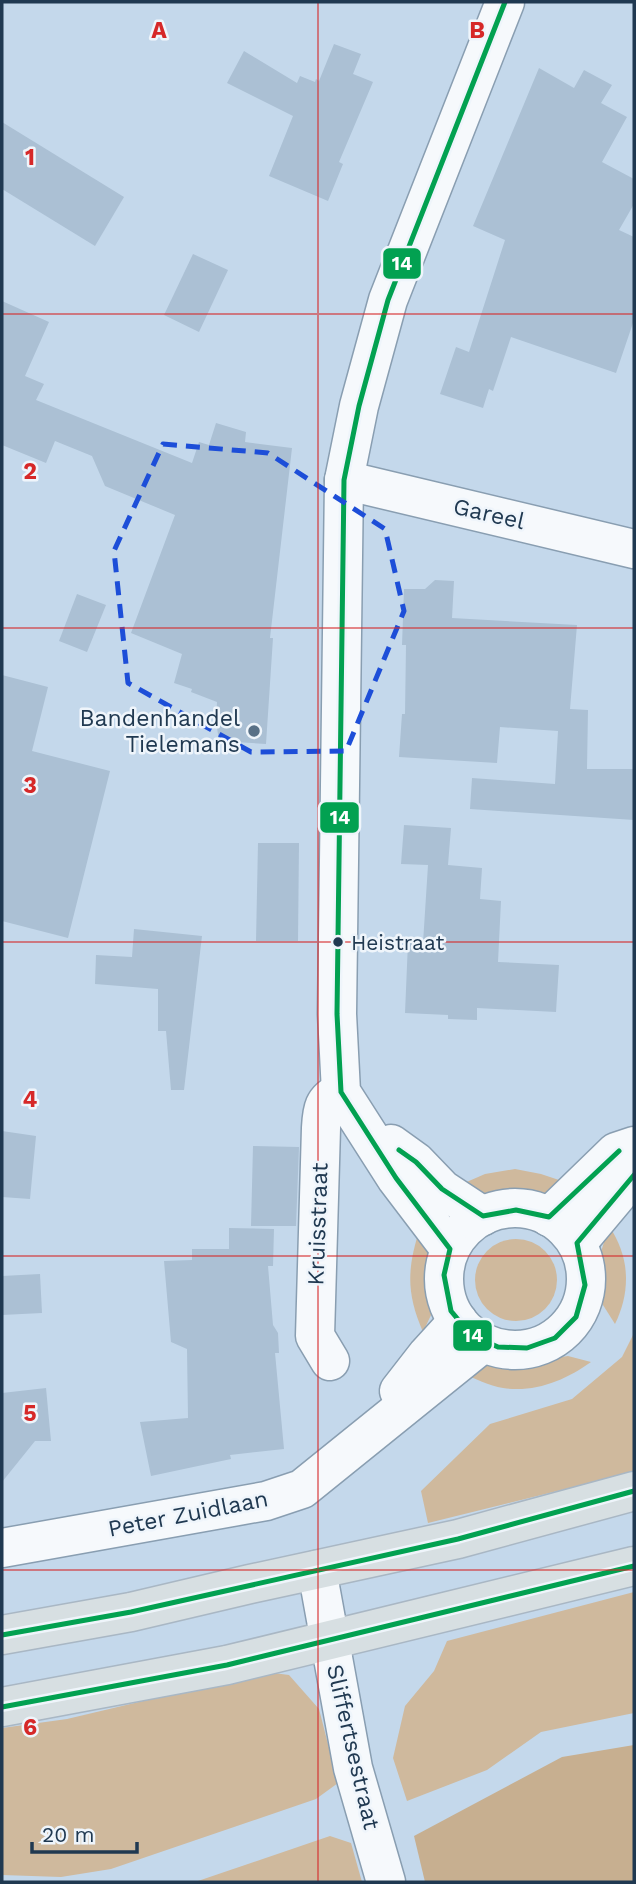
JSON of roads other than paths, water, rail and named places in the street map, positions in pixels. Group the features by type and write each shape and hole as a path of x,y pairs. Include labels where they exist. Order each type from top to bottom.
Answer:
{"main road":[{"path":"2,1635 131,1612 458,1539 634,1491"},
{"path":"2,1707 227,1665 634,1566"}],"street":[{"path":"450,1249 396,1178 341,1092 337,1014 344,480 359,406 388,300 505,2"},
{"name":"Gareel","path":"344,480 634,549"},
{"name":"Kruisstraat","path":"330,1361 315,1336 321,1128 325,1103 332,1095 341,1092"},
{"path":"364,1125 415,1162 442,1189 483,1216"},
{"path":"549,1217 616,1152 634,1146"},
{"path":"577,1243 634,1175"},
{"path":"516,1208 549,1217 565,1228 577,1243 584,1264 586,1287 580,1309 567,1328 549,1342 527,1349 505,1350 470,1332 446,1298 444,1274 450,1249 464,1230 483,1216 499,1210 516,1208"},
{"name":"Peter Zuidlaan","path":"2,1548 283,1496 302,1489 359,1443 470,1332"},
{"name":"Sliffertsestraat","path":"317,1570 354,1768 386,1882"}],"place":[{"name":"Bandenhandel Tielemans","path":"254,731"},
{"name":"Heistraat","path":"338,942"}]}
